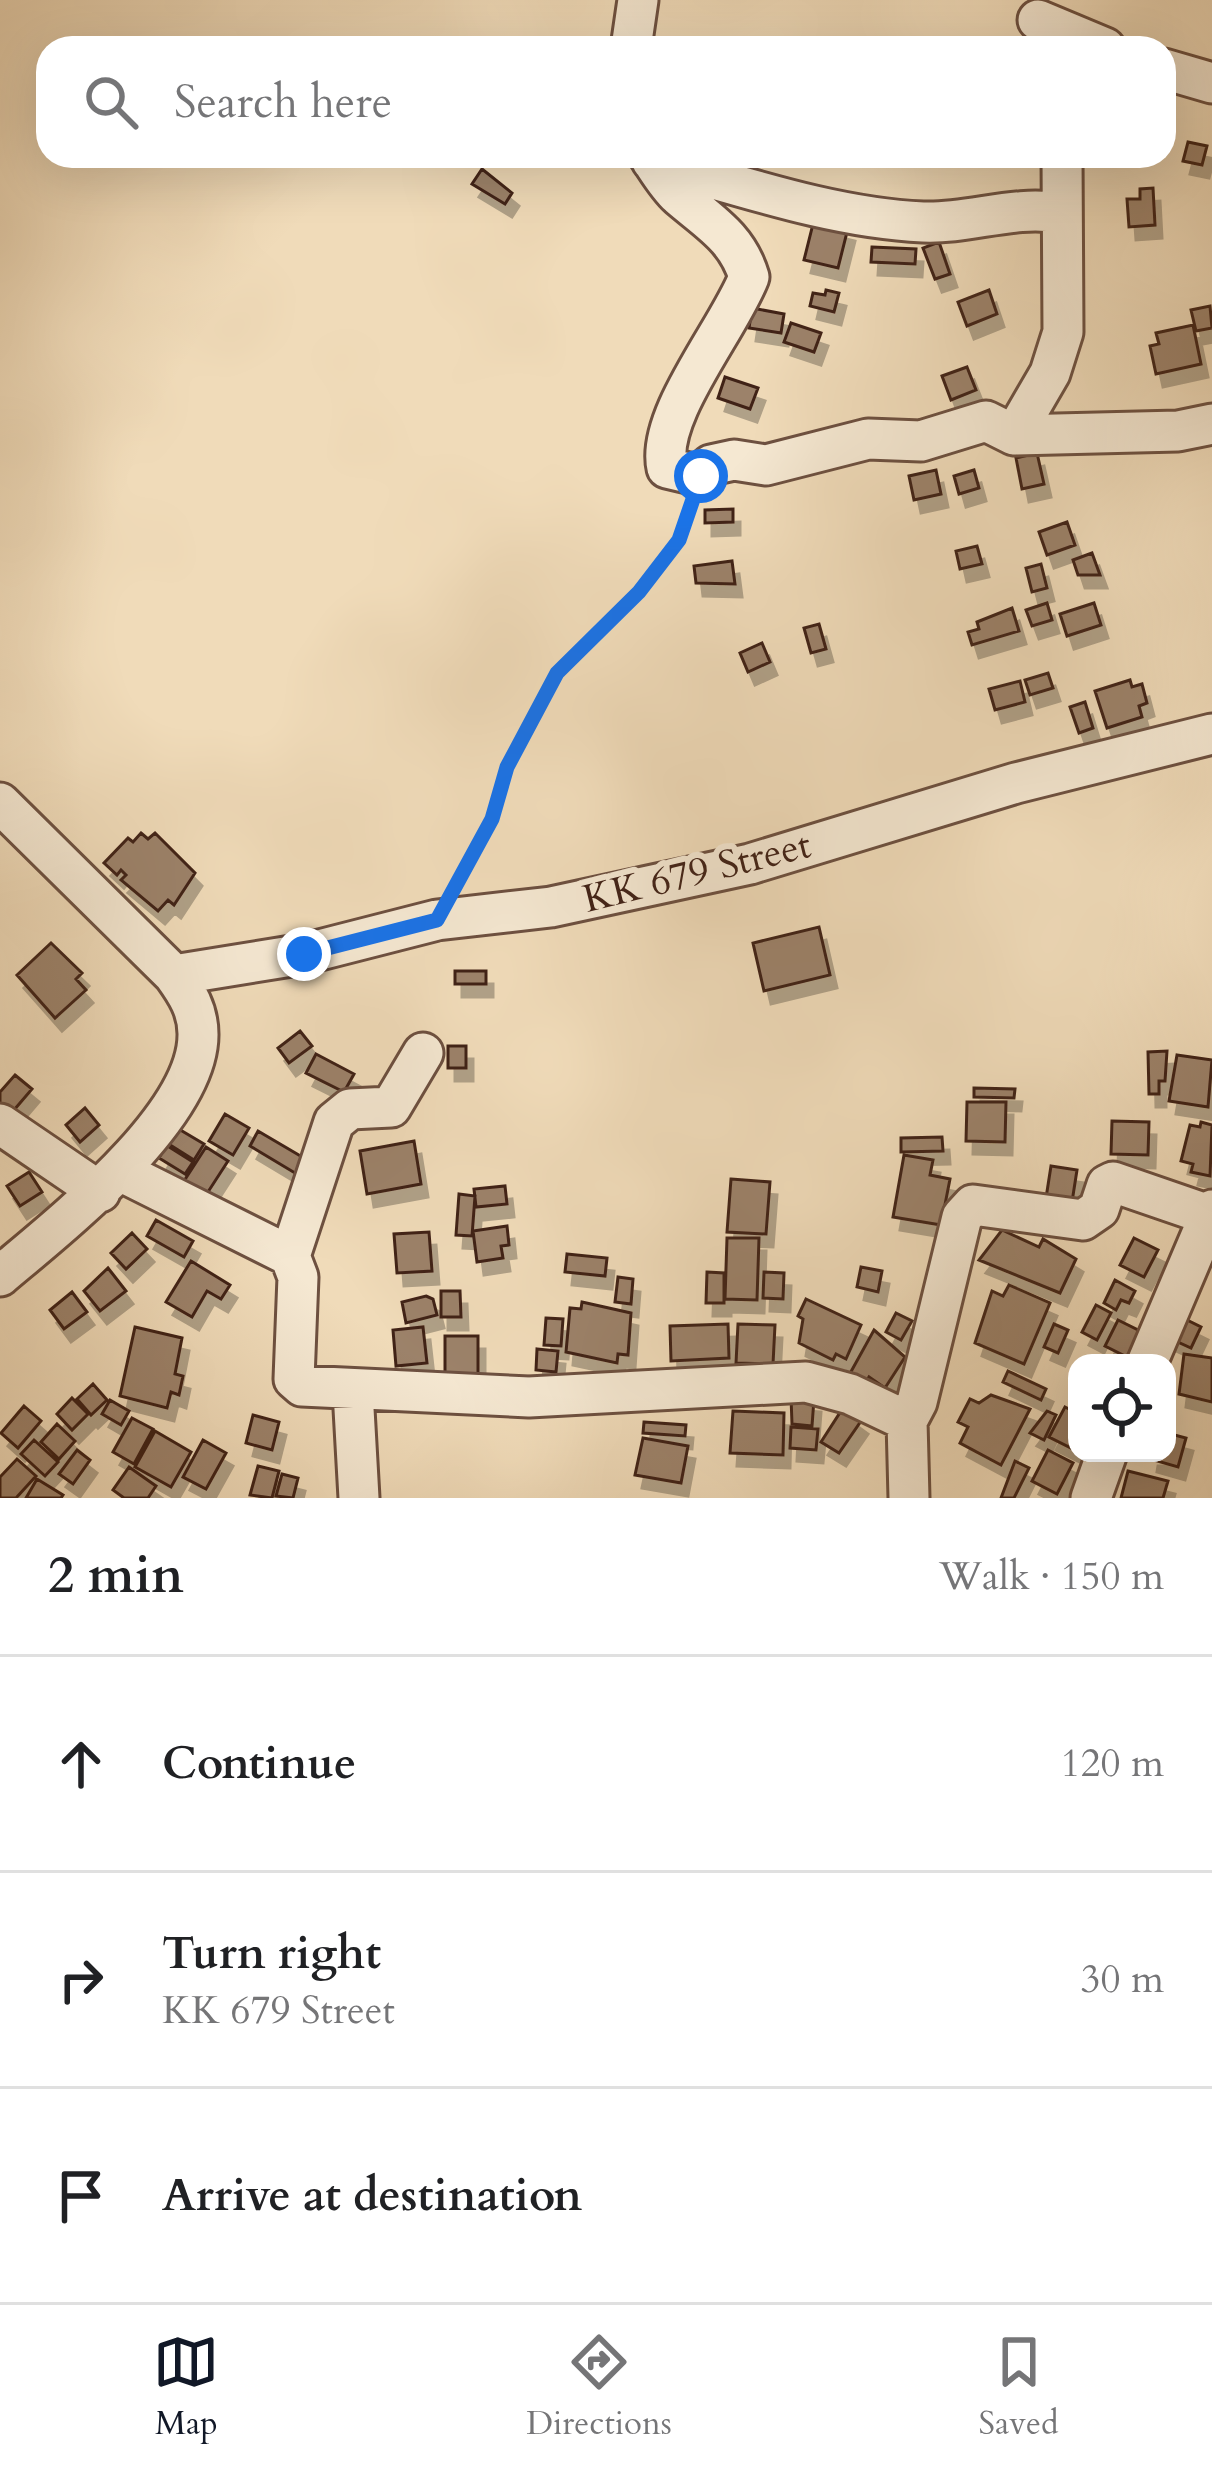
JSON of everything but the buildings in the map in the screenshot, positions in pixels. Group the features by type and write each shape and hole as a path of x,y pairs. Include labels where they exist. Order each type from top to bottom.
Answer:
{"street":[{"path":"633,36 638,0"},
{"path":"1040,23 1074,36"},
{"path":"1176,72 1212,83"},
{"path":"657,168 674,192 722,228 742,254 749,277 675,416 663,449 668,468 701,476 711,465 734,460 766,465 868,439 921,441 986,421 1013,435 1178,431 1212,424"},
{"path":"683,168 792,199 925,222 1030,208 1060,213"},
{"path":"1013,435 1050,373 1063,332 1062,168"},
{"name":"KK 679 Street","path":"174,975 304,954 437,920 551,908 750,864 1016,782 1212,734"},
{"path":"0,803 174,975 192,1000 199,1037 178,1097 110,1181 0,1276"},
{"path":"423,1053 391,1107 350,1109 334,1122 290,1256 298,1277 294,1379 302,1386 529,1397 806,1382 850,1394 907,1421"},
{"path":"0,1124 110,1181 290,1256"},
{"path":"909,1498 907,1421 917,1402 962,1217 973,1205 1083,1220 1099,1209 1113,1182 1210,1215 1151,1354"},
{"path":"353,1391 359,1498"},
{"path":"1091,1498 1104,1462"}],"path":[{"path":"437,920 492,819 507,767 557,673 639,592 679,540 701,476"}],"route":[{"path":"304,954 437,920 492,819 507,767 557,673 639,592 679,540 701,476"}]}
